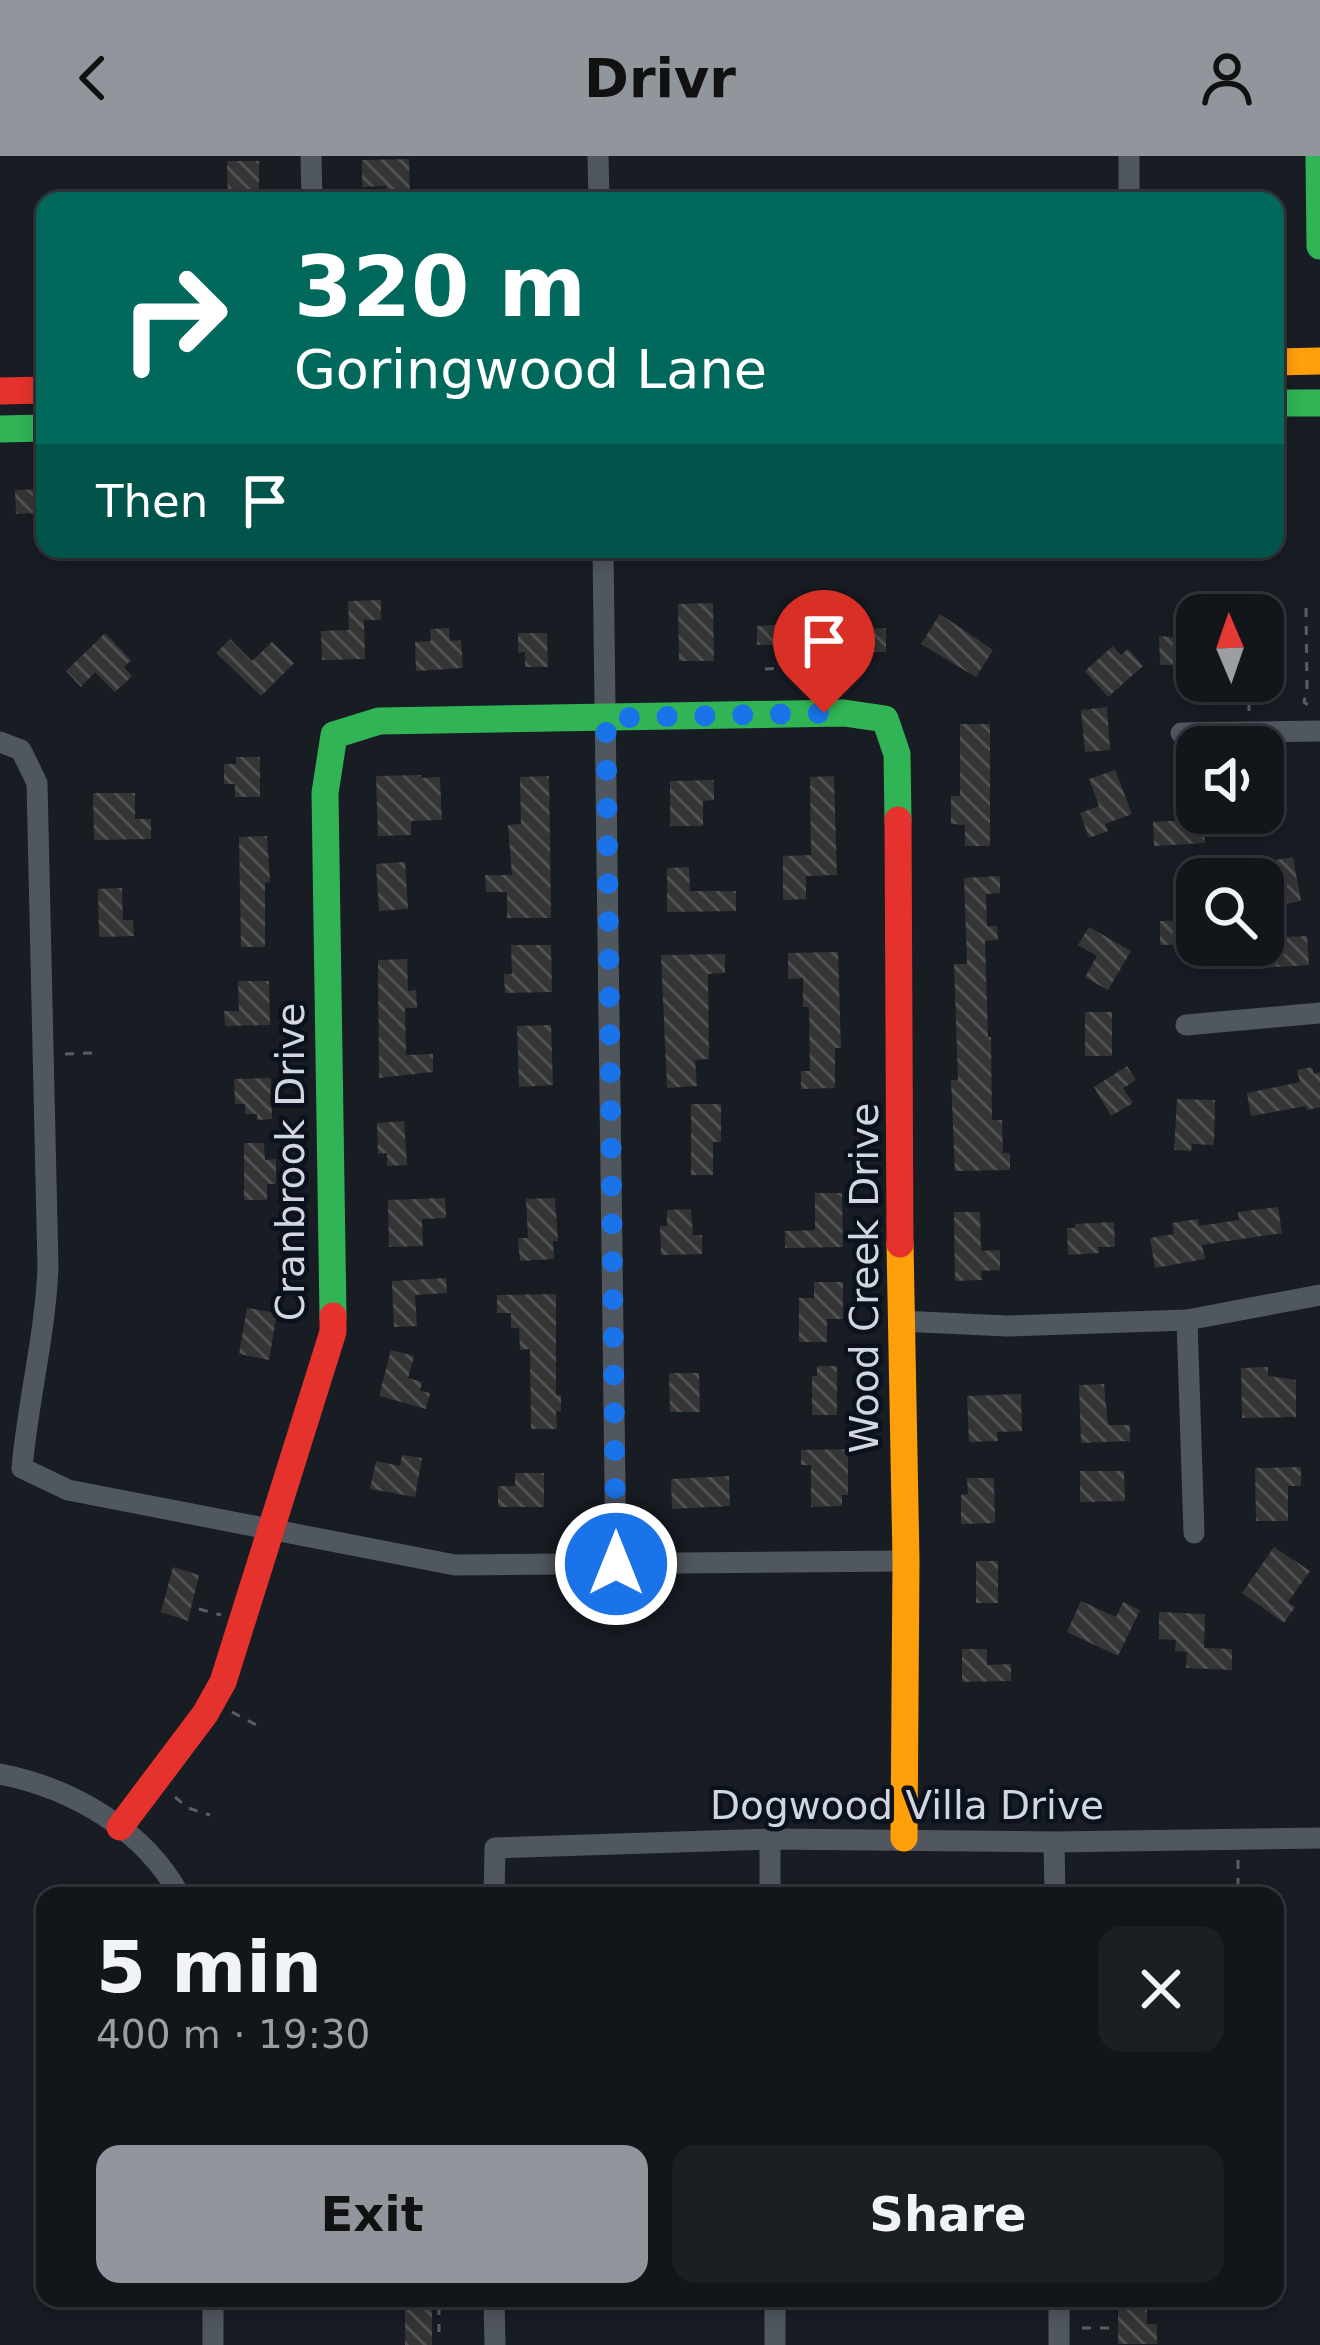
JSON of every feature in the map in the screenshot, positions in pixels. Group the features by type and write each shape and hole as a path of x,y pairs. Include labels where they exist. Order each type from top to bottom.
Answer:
{"street":[{"path":"311,156 312,192"},
{"path":"598,156 599,192"},
{"path":"1129,156 1129,192"},
{"path":"1319,156 1320,246"},
{"path":"1284,362 1320,362"},
{"path":"0,391 36,390"},
{"path":"1284,403 1320,403"},
{"path":"0,429 36,428"},
{"path":"604,558 616,1564"},
{"name":"Wood Creek Drive","path":"606,718 844,713 885,719 897,754 902,1075 899,1321 906,1561 904,1838"},
{"name":"Cranbrook Drive","path":"120,1827 212,1701 239,1640 333,1332 325,793 334,735 380,722 606,718"},
{"path":"1284,732 1320,731"},
{"path":"10,746 38,783 48,1268 22,1468 68,1490 455,1565 906,1561"},
{"path":"1186,1025 1320,1013"},
{"path":"899,1321 1007,1325 1187,1319 1320,1295"},
{"path":"1187,1319 1194,1533"},
{"path":"0,1774 70,1796 120,1827 174,1887"},
{"name":"Dogwood Villa Drive","path":"494,1887 495,1849 770,1839 1320,1838"},
{"path":"770,1839 770,1887"},
{"path":"1054,1842 1055,1887"},
{"path":"213,2307 213,2345"},
{"path":"494,2307 495,2345"},
{"path":"775,2307 775,2345"},
{"path":"1058,2307 1059,2337"}],"path":[{"path":"1306,608 1304,702 1309,706"},
{"path":"765,669 789,669 802,661"},
{"path":"1250,702 1250,718"},
{"path":"58,1054 93,1053"},
{"path":"212,1701 262,1728"},
{"path":"155,1781 188,1808 210,1815"},
{"path":"1238,1839 1238,1887"},
{"path":"439,2307 439,2332"},
{"path":"1059,2337 1110,2328"}],"building":[{"path":"409,159 410,192 362,187 362,160"},
{"path":"227,161 259,161 259,192 228,192"},
{"path":"36,489 36,513 16,514 15,490"},
{"path":"381,600 381,620 364,620 365,659 322,660 321,631 349,630 348,601"},
{"path":"713,603 714,661 679,661 678,604"},
{"path":"940,614 993,650 976,677 921,644"},
{"path":"834,624 886,628 886,652 815,652 815,661 778,661 777,645 757,645 757,626 777,625 777,633 834,632"},
{"path":"449,628 450,641 461,640 463,668 416,671 415,642 431,641 430,629"},
{"path":"105,633 131,660 124,667 132,676 115,692 95,672 81,687 66,671"},
{"path":"518,633 547,633 548,667 525,667 525,652 518,653"},
{"path":"1159,636 1176,637 1176,665 1160,665"},
{"path":"230,639 252,661 272,642 294,663 261,696 216,653"},
{"path":"1113,646 1121,655 1128,649 1143,666 1108,697 1085,671"},
{"path":"1107,707 1110,750 1085,752 1081,710"},
{"path":"960,724 990,724 990,846 965,846 965,825 951,824 951,796 960,796"},
{"path":"236,757 260,757 260,797 235,797 235,784 224,784 224,764 236,764"},
{"path":"1115,770 1132,814 1105,824 1108,831 1089,838 1080,813 1099,806 1089,779"},
{"path":"376,776 440,777 442,820 411,821 411,835 378,836"},
{"path":"549,776 551,918 507,918 507,892 486,892 485,875 512,875 508,825 521,824 520,777"},
{"path":"834,776 837,875 806,876 806,899 783,900 783,856 811,855 810,777"},
{"path":"714,780 714,800 703,801 703,826 670,826 670,781"},
{"path":"93,793 135,793 135,819 151,819 151,839 94,840"},
{"path":"1176,821 1176,834 1205,834 1205,843 1154,846 1153,822"},
{"path":"267,836 270,882 265,883 265,947 241,947 239,837"},
{"path":"1293,857 1301,901 1284,904 1284,859"},
{"path":"405,862 408,909 379,911 376,864"},
{"path":"689,867 690,891 736,891 736,911 667,912 667,868"},
{"path":"1000,876 1000,893 986,894 987,926 997,926 998,940 985,941 988,1037 992,1120 1002,1120 1003,1153 1010,1153 1010,1170 955,1171 954,964 967,964 964,878"},
{"path":"122,888 123,920 133,920 134,936 99,937 98,889"},
{"path":"1160,921 1176,921 1176,945 1160,945"},
{"path":"1089,927 1131,951 1108,990 1085,977 1097,956 1078,945"},
{"path":"1307,936 1309,965 1264,968 1284,966 1284,937"},
{"path":"511,945 551,945 552,992 505,993 504,974 512,974"},
{"path":"838,952 841,1048 835,1048 835,1088 801,1089 801,1071 810,1071 809,1007 803,1007 803,978 788,979 788,953"},
{"path":"725,954 725,973 708,974 709,1059 695,1060 697,1086 667,1088 661,955"},
{"path":"407,959 408,991 416,990 417,1008 405,1008 406,1055 433,1054 433,1072 379,1078 378,960"},
{"path":"238,981 269,981 270,1025 225,1026 224,1011 239,1011"},
{"path":"1085,1012 1112,1012 1112,1056 1085,1056"},
{"path":"551,1025 553,1085 519,1087 517,1026"},
{"path":"1127,1066 1136,1080 1123,1088 1133,1103 1111,1116 1094,1087"},
{"path":"1312,1067 1314,1074 1320,1072 1320,1107 1251,1116 1247,1093 1300,1082 1297,1070"},
{"path":"271,1078 272,1119 257,1120 257,1114 245,1114 245,1104 235,1104 234,1079"},
{"path":"1177,1099 1215,1100 1214,1145 1192,1144 1191,1151 1174,1150"},
{"path":"691,1104 721,1104 721,1142 713,1142 713,1175 691,1175"},
{"path":"404,1121 407,1165 387,1166 387,1153 378,1154 377,1123"},
{"path":"244,1143 264,1143 265,1160 276,1159 276,1184 267,1184 267,1200 244,1200"},
{"path":"815,1193 842,1193 843,1247 785,1248 785,1231 815,1230"},
{"path":"445,1198 446,1218 422,1219 423,1246 389,1247 388,1200"},
{"path":"555,1198 558,1241 553,1241 554,1259 520,1261 518,1238 528,1238 526,1199"},
{"path":"1278,1207 1282,1233 1202,1245 1205,1259 1155,1268 1150,1238 1174,1234 1172,1223 1198,1219 1199,1226 1239,1220 1238,1212"},
{"path":"691,1209 693,1235 702,1235 702,1254 661,1255 660,1226 667,1226 667,1210"},
{"path":"954,1212 980,1212 981,1251 1000,1250 1000,1270 981,1271 982,1280 955,1281"},
{"path":"1114,1222 1115,1247 1068,1255 1067,1228"},
{"path":"446,1278 447,1293 415,1295 417,1326 394,1327 392,1281"},
{"path":"814,1282 843,1282 843,1319 827,1319 827,1342 799,1342 799,1298 814,1298"},
{"path":"556,1294 556,1395 561,1395 561,1412 556,1411 557,1429 531,1429 530,1349 520,1350 519,1328 511,1328 511,1313 497,1313 497,1295"},
{"path":"247,1308 277,1313 269,1360 239,1354"},
{"path":"391,1350 414,1356 408,1378 422,1382 420,1391 430,1393 426,1409 379,1396"},
{"path":"817,1366 837,1366 837,1415 812,1415 812,1376 817,1376"},
{"path":"1268,1367 1268,1376 1296,1380 1296,1417 1242,1418 1241,1368"},
{"path":"669,1373 699,1373 700,1412 670,1412"},
{"path":"1104,1384 1108,1425 1130,1425 1130,1441 1081,1443 1079,1385"},
{"path":"1021,1394 1022,1431 997,1432 998,1441 969,1442 967,1396"},
{"path":"848,1449 848,1495 842,1495 842,1506 811,1507 811,1465 801,1465 801,1450"},
{"path":"402,1455 422,1458 415,1497 370,1489 376,1461 400,1466"},
{"path":"1301,1467 1301,1486 1288,1486 1288,1521 1256,1521 1255,1468"},
{"path":"1080,1471 1124,1471 1125,1501 1080,1502"},
{"path":"515,1473 544,1473 544,1507 498,1507 498,1486 515,1486"},
{"path":"729,1476 730,1506 672,1509 671,1479"},
{"path":"967,1478 994,1478 995,1523 961,1524 961,1495 968,1494"},
{"path":"1274,1547 1310,1571 1288,1602 1295,1607 1284,1623 1242,1593"},
{"path":"976,1561 998,1561 998,1603 976,1603"},
{"path":"173,1567 199,1575 188,1621 161,1612"},
{"path":"1081,1601 1116,1617 1123,1602 1140,1610 1118,1656 1067,1632"},
{"path":"1159,1612 1205,1614 1204,1648 1232,1649 1232,1670 1186,1668 1187,1652 1175,1651 1176,1640 1159,1639"},
{"path":"962,1649 987,1649 987,1665 1011,1664 1011,1681 962,1682"},
{"path":"405,2307 432,2307 432,2345 405,2345"},
{"path":"1118,2307 1147,2307 1147,2324 1157,2324 1157,2344 1118,2344"}],"traffic: fast":[{"path":"1319,156 1320,246"},
{"path":"1284,403 1320,403"},
{"path":"0,429 36,428"},
{"path":"333,1316 325,793 334,735 379,721 844,713 885,719 897,754 898,820"}],"traffic: slow":[{"path":"1284,362 1320,361"},
{"path":"900,1244 906,1561 904,1838"}],"traffic: jam":[{"path":"0,391 36,390"},
{"path":"898,820 900,1244"},
{"path":"120,1827 205,1714 223,1682 333,1332 333,1316"}],"route":[{"path":"616,1564 606,718 824,713"}]}
